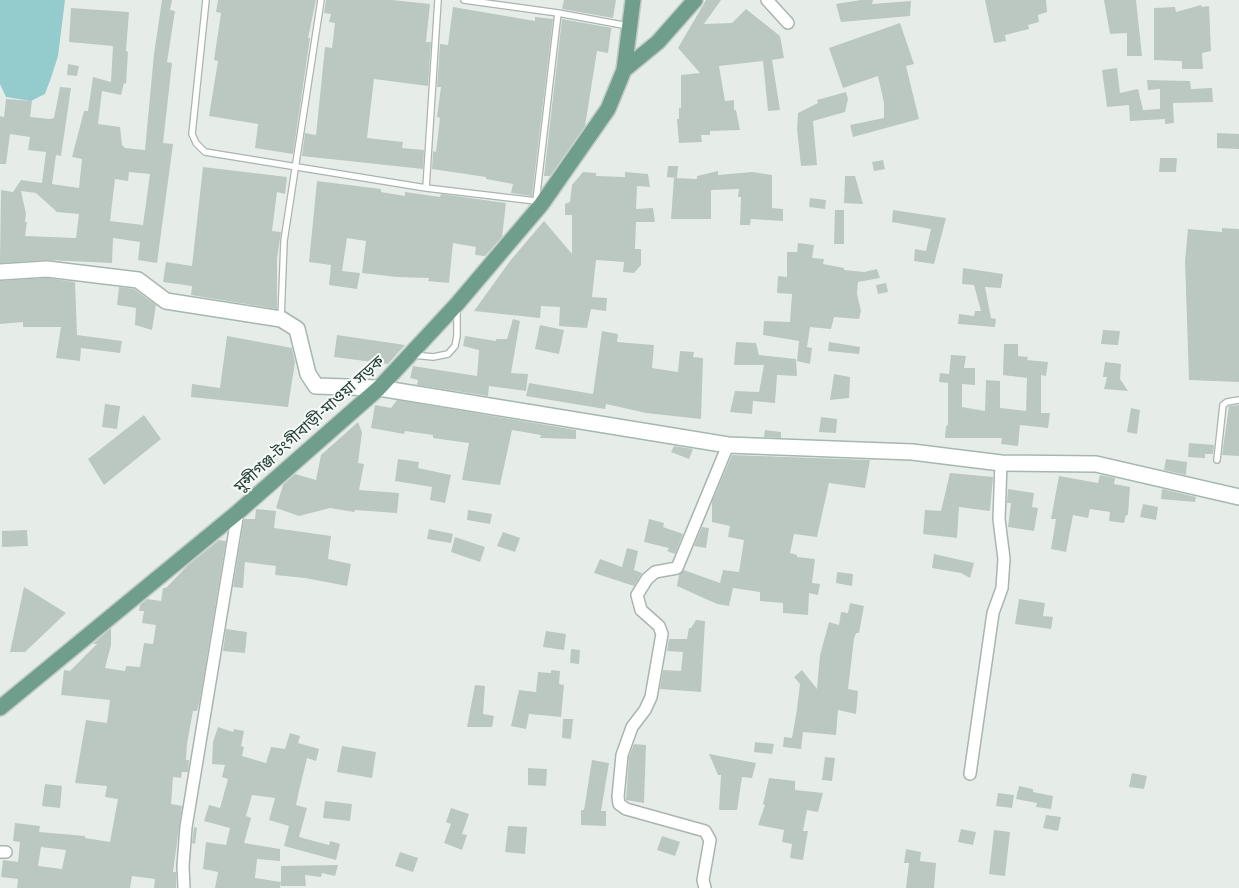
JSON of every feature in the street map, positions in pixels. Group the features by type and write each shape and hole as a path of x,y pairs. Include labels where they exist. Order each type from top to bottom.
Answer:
{"main road":[{"path":"624,70 628,27 634,0"},
{"path":"624,70 658,42 695,0"},
{"name":"মুন্সীগঞ্জ-টংগীবাড়ী-মাওয়া সড়ক","path":"0,708 238,512 379,388 457,304 538,203 608,109 624,70"}],"street":[{"path":"767,0 788,23"},
{"path":"0,272 47,270 138,280 166,301 282,319 297,329 308,374 316,386 379,388 728,446 912,452 1001,463 1096,464 1239,497"},
{"path":"705,888 703,880 710,840 705,831 626,809 619,804 618,797 622,755 632,727 645,710 651,697 662,634 659,626 641,610 637,602 637,595 647,579 655,572 677,568 728,446"},
{"path":"970,774 992,613 1002,588 1004,559 999,519 1001,463"},
{"path":"184,888 183,866 186,827 238,512"}],"lane":[{"path":"206,0 192,134 196,144 205,152 426,188 538,203 558,13"},
{"path":"282,319 284,241 321,0"},
{"path":"426,188 438,0"},
{"path":"464,0 558,13 628,27"},
{"path":"410,354 433,357 448,354 455,346 457,336 457,304"},
{"path":"1217,460 1224,405 1227,402 1239,400"}],"water":[{"path":"0,0 65,0 58,56 52,75 45,94 31,101 6,97 0,84"}],"building":[{"path":"162,0 172,0 170,10 175,11 167,62 172,63 163,143 173,144 157,263 138,260 140,242 113,238 112,263 47,260 0,263 1,190 13,192 21,180 42,183 46,152 28,150 30,137 10,134 6,164 0,164 0,116 4,117 6,99 32,101 30,117 50,119 54,118 60,87 71,88 61,156 56,155 52,184 79,188 82,159 72,157 84,111 88,111 93,77 111,82 113,46 69,42 71,8 129,12 126,84 124,83 121,95 102,91 98,124 120,127 122,145 125,148 145,150 154,54","holes":["129,172 150,174 143,225 110,221 115,179 128,181","21,191 36,193 57,212 79,214 76,238 25,236 27,222 25,222 26,214"]},
{"path":"218,0 316,0 308,38 310,38 293,154 255,148 258,124 209,116 218,61 214,60 221,13 216,12"},
{"path":"326,0 392,0 430,4 426,42 431,42 428,86 374,79 367,138 403,142 402,148 424,150 423,169 302,156 305,133 316,135 325,47 332,48 335,23 329,22 331,14 324,13"},
{"path":"564,0 616,0 613,18 562,9"},
{"path":"706,0 721,0 704,24 732,23 746,9 780,36 784,58 772,60 780,110 768,111 763,61 719,66 725,101 734,100 734,110 736,110 740,130 710,131 710,135 701,135 702,142 679,143 677,119 679,119 679,108 681,108 681,75 700,73 678,48"},
{"path":"873,0 872,4 911,1 910,16 841,22 836,4"},
{"path":"985,0 1046,0 1047,12 1038,15 1039,22 1028,25 1029,29 1005,35 1006,41 994,43"},
{"path":"1104,0 1136,0 1142,56 1127,56 1127,33 1110,34"},
{"path":"1201,5 1202,7 1209,6 1211,51 1202,53 1203,69 1182,69 1182,61 1154,60 1154,8 1175,7 1176,12"},
{"path":"453,7 535,21 535,17 553,19 532,196 511,193 513,184 486,179 486,177 432,169 433,151 436,152 440,118 437,117 441,87 437,87 440,44 448,45"},
{"path":"562,19 612,28 608,53 597,51 585,126 550,176 544,176"},
{"path":"900,23 914,64 906,66 919,119 853,137 850,125 884,118 884,103 878,76 843,88 829,48"},
{"path":"68,64 79,66 77,76 67,75"},
{"path":"1117,68 1120,93 1138,89 1143,110 1160,109 1160,89 1148,90 1147,80 1190,81 1191,89 1212,88 1213,102 1173,103 1174,123 1165,124 1165,119 1130,121 1129,105 1107,107 1102,70"},
{"path":"846,92 848,99 845,112 813,121 817,165 801,166 797,129 798,113 818,103 817,100"},
{"path":"1217,133 1239,134 1239,149 1217,148"},
{"path":"1160,158 1177,158 1176,172 1159,172"},
{"path":"883,160 885,169 874,171 872,162"},
{"path":"668,166 678,166 677,178 667,177"},
{"path":"203,167 287,177 285,194 277,192 272,231 281,232 277,258 277,309 191,295 192,286 163,282 166,262 192,266"},
{"path":"718,171 718,175 752,172 772,175 772,208 783,209 783,221 751,219 750,225 740,225 741,197 738,197 739,189 711,190 711,219 671,219 674,178 697,179 697,176"},
{"path":"583,172 596,173 596,176 625,177 625,172 648,174 650,187 637,186 636,209 653,208 655,222 636,222 635,249 641,249 641,265 634,273 623,272 624,262 596,260 592,297 607,298 606,311 591,309 587,328 559,326 560,307 541,306 540,318 474,311 510,261 544,221 572,254 572,215 565,215 565,204 570,202 572,185"},
{"path":"845,176 855,176 863,204 844,203"},
{"path":"317,181 381,189 381,192 405,196 405,192 440,197 441,194 506,203 502,237 485,256 475,255 476,247 453,243 449,283 428,281 429,278 362,273 366,241 347,238 342,271 360,273 357,289 329,285 331,265 309,262"},
{"path":"810,198 826,200 825,209 809,207"},
{"path":"835,210 844,210 844,244 834,244"},
{"path":"893,210 946,218 934,264 914,261 915,249 926,251 931,229 892,222"},
{"path":"1222,228 1239,229 1239,382 1189,380 1185,261 1188,229 1222,232"},
{"path":"798,243 814,245 812,258 824,259 823,264 844,268 844,270 864,272 877,269 880,278 858,282 857,294 861,311 859,319 834,317 831,329 810,327 807,347 812,348 810,364 797,361 799,341 763,335 764,321 790,322 792,294 777,293 778,276 787,277 787,252 797,252"},
{"path":"963,268 1003,274 1001,288 985,287 991,318 996,319 995,327 958,324 959,314 974,316 975,311 981,311 974,285 962,284"},
{"path":"47,278 75,282 77,335 122,341 120,353 81,348 80,361 56,358 61,327 23,327 23,322 0,324 0,281"},
{"path":"886,283 888,292 878,294 876,285"},
{"path":"119,287 134,289 156,305 152,330 135,325 136,308 117,305"},
{"path":"513,319 520,321 511,373 528,374 526,391 489,386 488,396 417,385 418,380 410,378 413,366 477,376 479,350 463,346 465,336 496,341 496,339 507,339"},
{"path":"540,325 564,330 559,354 535,349"},
{"path":"1103,330 1120,331 1118,345 1101,344"},
{"path":"602,331 618,334 617,342 654,345 652,368 678,372 680,351 694,352 693,357 703,358 701,419 646,413 606,404 605,409 526,396 529,383 593,394"},
{"path":"337,335 405,345 388,364 334,357"},
{"path":"227,336 292,348 295,362 288,407 191,397 192,384 220,388"},
{"path":"736,342 756,343 759,355 796,359 797,376 777,375 775,403 753,401 752,414 730,412 735,391 759,392 764,365 734,365"},
{"path":"829,342 860,347 859,354 828,351"},
{"path":"1004,344 1018,344 1018,356 1028,357 1027,360 1048,362 1046,376 1041,375 1041,413 1050,413 1048,428 1020,425 1018,446 1001,444 1002,438 945,438 946,426 948,425 948,383 939,382 940,373 949,374 951,355 966,356 964,368 975,368 975,385 962,384 962,407 985,411 986,380 1000,381 1000,408 1026,411 1027,378 1003,375"},
{"path":"1105,362 1121,364 1120,379 1128,391 1104,389 1107,377 1103,377"},
{"path":"834,374 850,377 849,398 830,400"},
{"path":"397,400 576,430 576,439 540,438 541,435 512,430 500,485 462,480 469,443 433,438 433,435 405,431 404,434 371,428 375,405 391,408"},
{"path":"105,404 120,406 117,429 102,427"},
{"path":"1239,405 1239,456 1222,455 1229,406"},
{"path":"1131,408 1140,410 1137,434 1127,432"},
{"path":"144,415 161,439 104,485 88,459"},
{"path":"821,417 837,419 836,433 819,432"},
{"path":"358,422 362,432 358,463 364,464 359,490 399,493 397,513 355,510 354,512 330,508 299,516 276,508 283,485 295,474 316,480 321,455"},
{"path":"765,430 781,432 781,438 764,437"},
{"path":"1189,443 1214,445 1213,454 1205,454 1205,458 1188,457"},
{"path":"674,446 693,449 689,459 671,452"},
{"path":"732,455 870,460 865,488 829,483 817,537 794,534 790,553 797,555 797,557 815,559 812,583 820,584 818,595 809,593 808,615 783,613 783,603 760,601 760,592 733,588 729,606 717,604 677,586 679,575 684,570 720,583 723,570 739,572 744,540 728,537 730,526 712,522 712,502"},
{"path":"398,459 419,462 418,468 451,475 445,503 430,500 432,487 395,481"},
{"path":"1166,459 1187,462 1186,475 1164,470"},
{"path":"950,473 993,477 990,511 959,507 957,538 923,534 925,510 941,511"},
{"path":"1100,475 1115,478 1114,484 1130,487 1128,515 1126,515 1124,523 1109,521 1110,512 1090,509 1088,518 1073,515 1066,552 1051,549 1056,519 1051,519 1059,476 1098,483"},
{"path":"1008,489 1034,493 1032,507 1038,508 1034,531 1008,527 1011,503 1007,503"},
{"path":"1162,489 1196,497 1195,502 1161,499"},
{"path":"1143,504 1158,507 1156,520 1140,517"},
{"path":"256,509 276,511 274,528 331,536 328,559 351,564 347,586 305,578 275,575 276,566 245,562 243,588 233,587 244,519 255,519"},
{"path":"468,510 492,514 490,524 467,520"},
{"path":"649,519 664,523 663,527 683,534 675,554 667,551 669,548 644,542"},
{"path":"702,527 709,528 706,548 694,546"},
{"path":"429,529 453,534 451,543 427,539"},
{"path":"27,530 28,546 2,547 2,531"},
{"path":"503,532 520,538 515,552 497,546"},
{"path":"455,537 485,547 480,562 451,552"},
{"path":"219,540 226,541 200,699 197,711 193,711 187,744 186,760 189,760 188,772 182,772 181,778 173,777 171,804 182,806 173,872 176,872 176,888 154,888 155,879 132,876 130,888 17,888 18,879 1,877 3,860 18,862 20,842 13,841 15,823 40,826 39,832 85,836 85,838 110,842 118,799 105,797 107,786 75,783 86,720 107,723 110,700 61,695 64,670 70,671 97,644 93,644 111,628 111,645 105,668 125,671 126,666 140,667 144,643 153,644 156,625 142,623 144,611 139,611 140,605 147,599 161,601 163,588 166,588 187,566","holes":["41,847 66,850 62,869 38,866"]},
{"path":"627,548 638,551 634,570 642,573 634,586 594,573 600,559 622,567"},
{"path":"934,554 974,563 970,578 961,573 932,568"},
{"path":"837,572 853,574 852,586 836,583"},
{"path":"24,587 66,613 25,652 10,652"},
{"path":"1019,599 1045,603 1043,616 1053,617 1051,629 1015,624"},
{"path":"850,603 864,606 859,633 856,633 854,639 848,689 858,691 856,714 838,710 836,735 803,732 801,749 783,747 784,737 792,738 797,709 800,684 794,677 802,670 817,689 820,655 829,622 839,625 841,612 848,613"},
{"path":"696,620 705,621 701,692 660,689 663,670 681,671 683,652 667,651 669,639 687,639 689,628 691,628"},
{"path":"226,629 247,632 245,653 223,651"},
{"path":"546,631 566,634 564,650 543,647"},
{"path":"571,649 580,650 579,664 570,663"},
{"path":"551,670 560,671 559,684 564,685 561,717 529,714 526,729 511,726 519,690 536,692 538,672 551,673"},
{"path":"475,685 485,686 483,714 494,716 492,727 467,727"},
{"path":"563,719 573,719 571,739 562,738"},
{"path":"218,727 233,732 234,729 244,731 241,746 244,747 242,756 266,763 271,747 285,749 290,733 300,736 298,743 319,749 316,761 307,758 299,791 296,805 307,808 299,837 329,845 330,841 340,844 336,860 284,846 289,826 269,820 275,798 252,795 246,816 251,818 244,843 280,849 280,861 257,859 255,878 281,882 280,888 215,888 218,872 203,869 206,842 226,845 230,828 204,821 209,805 220,808 228,779 222,777 225,765 212,764 213,742"},
{"path":"755,742 774,744 772,754 754,752"},
{"path":"634,744 646,745 644,803 626,800 629,757"},
{"path":"342,746 376,752 372,778 337,772"},
{"path":"709,754 756,763 752,778 742,777 737,810 719,810 721,775 718,775"},
{"path":"825,757 835,758 832,781 822,780"},
{"path":"592,760 609,763 601,811 606,811 606,826 581,825 581,810 584,810"},
{"path":"528,768 547,769 546,786 528,785"},
{"path":"1132,773 1147,776 1144,789 1129,787"},
{"path":"769,778 795,781 795,790 823,793 818,812 807,810 803,831 808,831 803,860 790,858 792,844 782,842 784,830 758,825 765,805 763,804"},
{"path":"45,784 62,786 60,808 42,806"},
{"path":"1019,786 1033,789 1033,792 1053,796 1051,809 1036,807 1037,803 1016,799"},
{"path":"998,793 1014,795 1012,808 996,806"},
{"path":"325,801 352,804 350,821 323,818"},
{"path":"451,808 469,814 462,834 467,835 462,850 444,843 451,824 446,822"},
{"path":"1046,815 1061,817 1058,831 1043,828"},
{"path":"508,826 527,827 525,854 505,852"},
{"path":"194,827 197,828 195,844 192,843"},
{"path":"961,829 976,832 973,845 958,842"},
{"path":"994,830 1010,832 1005,876 989,874"},
{"path":"662,836 680,842 675,856 657,850"},
{"path":"906,849 921,852 920,861 936,863 934,888 906,888 909,863 904,863"},
{"path":"400,852 418,858 413,872 395,866"},
{"path":"338,865 335,876 322,873 321,877 305,875 306,886 281,886 281,866"}]}
